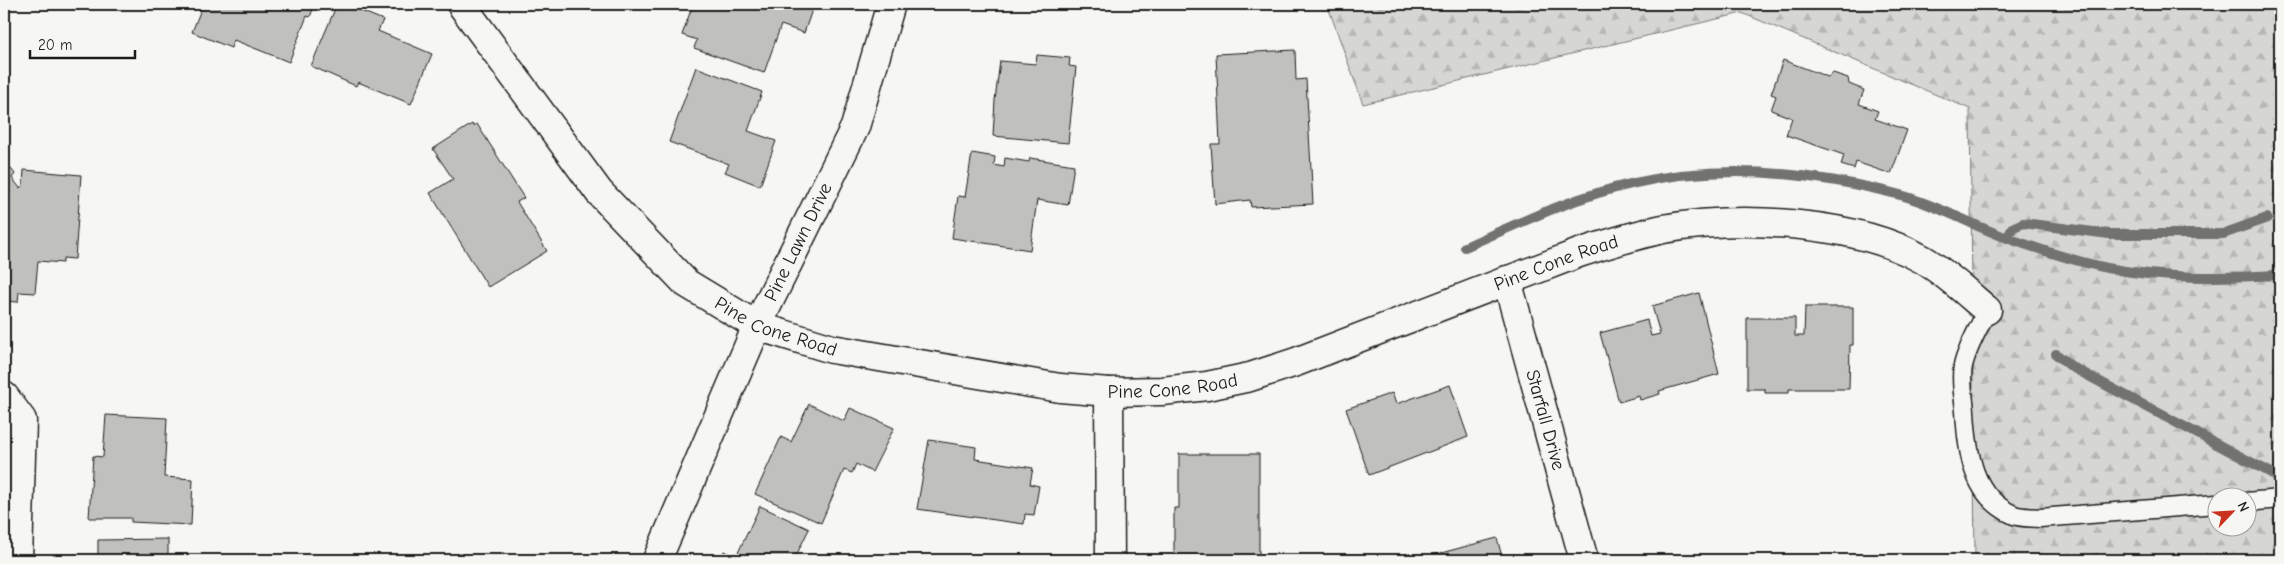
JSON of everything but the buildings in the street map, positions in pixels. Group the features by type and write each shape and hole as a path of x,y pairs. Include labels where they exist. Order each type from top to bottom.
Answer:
{"street":[{"name":"Pine Cone Road","path":"461,4 600,192 686,283 757,326 832,349 1060,388 1109,392 1198,387 1250,377 1296,362 1603,245 1664,229 1711,224 1782,224 1817,227 1904,250 1940,270 1987,310"},
{"name":"Pine Lawn Drive","path":"657,560 757,326 855,127 891,4"},
{"name":"Starfall Drive","path":"1507,280 1584,560"},
{"path":"1109,392 1110,560"},
{"path":"4,396 22,420 18,560"}],"lane":[{"path":"1987,310 1964,359 1962,371 1966,435 1972,464 1980,486 1994,503 2015,516 2040,518 2206,505"},
{"path":"2256,501 2280,499"}],"green space":[{"path":"1327,4 2280,4 2280,560 1975,560 1970,109 1742,13 1363,104"}],"waterway":[{"path":"1465,247 1570,202 1613,188 1668,177 1702,173 1770,173 1838,181 1904,196 2010,239 2058,255 2107,268 2128,272 2194,277 2280,275"},
{"path":"2008,238 2012,228 2023,223 2109,234 2223,234 2267,218"},
{"path":"2056,354 2072,367 2275,475 2280,480"}]}
